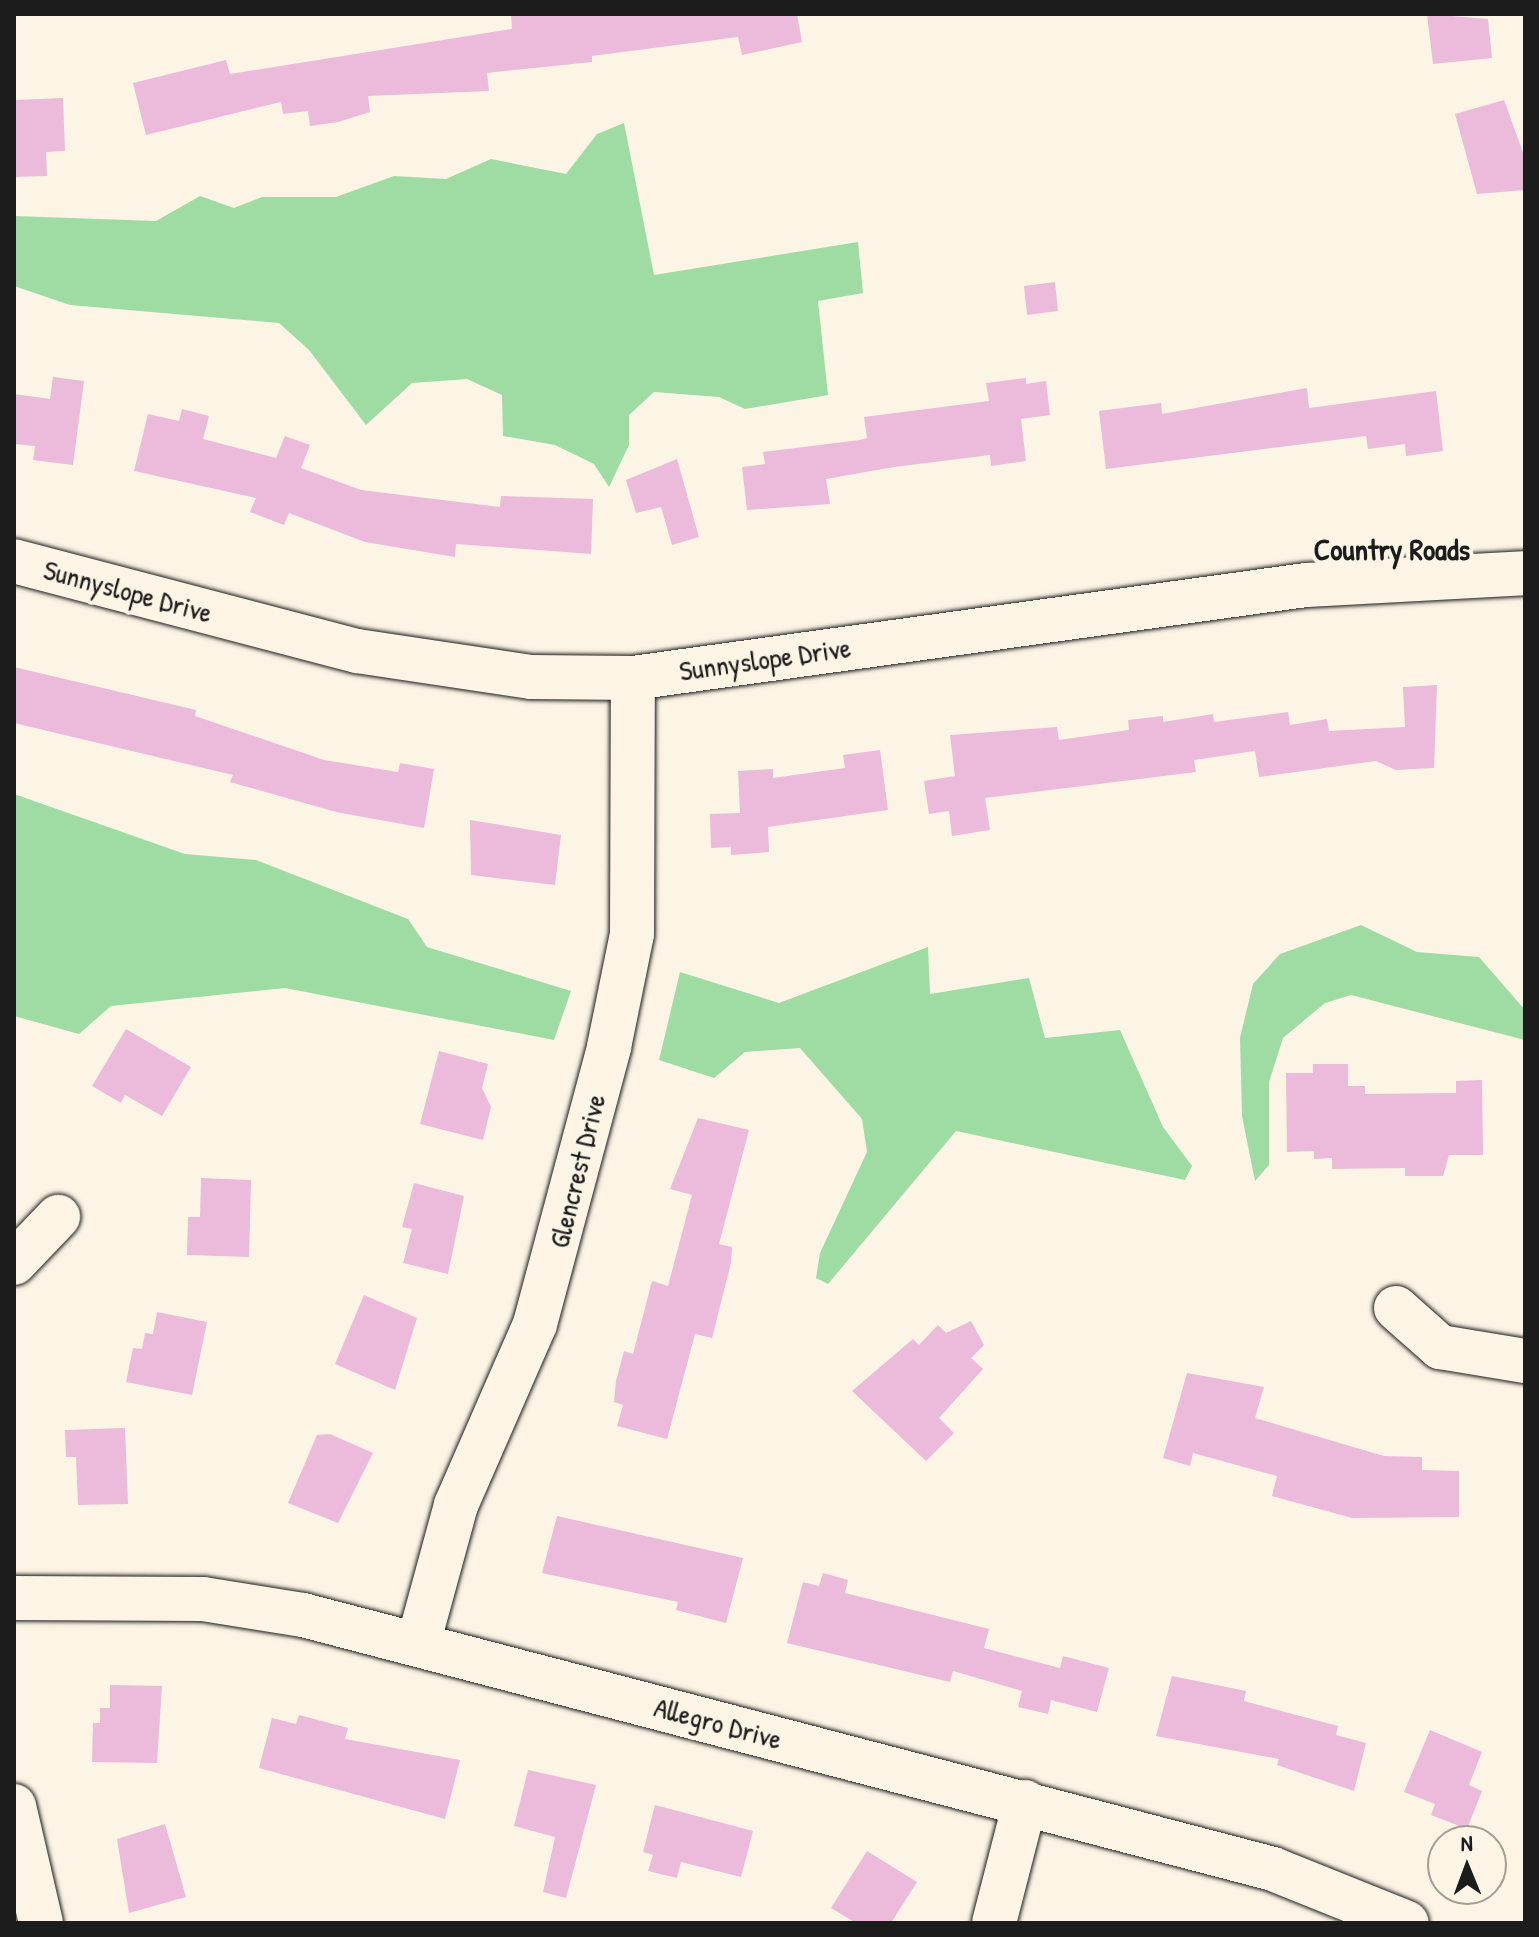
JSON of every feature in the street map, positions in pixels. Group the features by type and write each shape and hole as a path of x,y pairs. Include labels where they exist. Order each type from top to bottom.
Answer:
{"street":[{"name":"Sunnyslope Drive","path":"14,561 434,666 633,678 1306,585 1525,573"},
{"name":"Glencrest Drive","path":"418,1644 456,1505 535,1324 609,1047 632,934 633,678"},
{"path":"14,1263 58,1217"},
{"path":"1396,1308 1440,1347 1525,1361"},
{"name":"Allegro Drive","path":"14,1598 203,1599 418,1644 1273,1869 1407,1923"},
{"path":"994,1923 1025,1802"},
{"path":"14,1806 41,1923"}],"green space":[{"path":"624,123 654,275 858,242 863,293 818,301 828,395 745,409 719,397 654,392 629,415 629,445 609,487 594,464 555,445 503,436 502,395 467,379 412,383 366,425 309,350 279,323 70,305 14,286 14,216 156,221 200,196 234,208 262,197 336,197 394,176 446,179 491,159 566,174 597,134"},
{"path":"14,794 185,854 256,860 408,919 427,947 571,991 554,1040 285,988 111,1006 79,1034 14,1016"},
{"path":"1361,925 1417,952 1479,957 1525,1010 1525,1040 1351,995 1325,1003 1283,1038 1269,1082 1269,1165 1255,1181 1242,1116 1240,1038 1253,984 1280,954"},
{"path":"928,947 930,994 1029,978 1045,1038 1120,1030 1163,1127 1192,1166 1185,1180 956,1131 828,1284 816,1278 820,1253 867,1152 862,1119 800,1048 745,1052 714,1078 659,1060 680,972 779,1003"}],"building":[{"path":"511,14 797,14 802,42 742,55 738,37 592,56 592,62 487,73 489,91 368,96 370,112 338,122 310,126 308,111 283,114 281,102 146,135 133,83 226,60 230,74 512,29"},
{"path":"1427,14 1488,19 1492,58 1433,64"},
{"path":"63,98 65,151 46,152 47,176 14,177 14,100"},
{"path":"1504,100 1525,158 1525,190 1477,194 1455,114"},
{"path":"1055,282 1058,311 1027,315 1024,286"},
{"path":"53,377 84,381 73,465 33,460 35,446 14,444 14,394 50,399"},
{"path":"1026,378 1026,384 1046,381 1050,415 1021,419 1026,461 991,466 990,455 894,467 826,479 830,504 747,510 742,467 765,464 763,452 860,440 867,438 864,417 989,401 986,383"},
{"path":"1307,388 1309,408 1436,391 1443,451 1406,456 1405,444 1368,449 1366,436 1106,469 1099,411 1161,403 1162,414"},
{"path":"182,409 209,416 203,439 276,458 285,436 310,445 301,468 361,490 500,507 501,496 593,499 591,554 456,544 455,557 365,542 289,513 284,525 250,512 256,498 134,471 148,414 179,421"},
{"path":"677,459 699,537 672,545 661,507 636,513 626,480"},
{"path":"14,667 196,710 195,716 324,760 398,772 400,763 434,769 424,828 336,812 230,782 233,775 14,723"},
{"path":"1437,685 1434,768 1396,770 1376,761 1259,777 1255,751 1194,760 1196,772 985,798 990,830 952,836 949,811 929,814 924,781 955,776 950,735 1057,727 1059,740 1129,730 1128,720 1163,716 1163,722 1213,714 1214,722 1288,712 1290,725 1327,719 1329,731 1405,727 1403,687"},
{"path":"880,750 888,810 768,827 769,852 731,855 731,847 711,848 710,814 740,813 738,771 773,769 773,778 845,768 843,755"},
{"path":"470,820 561,835 555,885 471,875"},
{"path":"126,1029 191,1067 162,1116 125,1095 121,1103 92,1086"},
{"path":"439,1051 488,1064 482,1088 491,1107 483,1140 420,1124"},
{"path":"1313,1064 1348,1064 1348,1086 1365,1086 1365,1094 1456,1093 1456,1081 1482,1080 1483,1155 1449,1155 1443,1176 1405,1176 1405,1168 1332,1169 1332,1158 1314,1159 1314,1151 1287,1152 1286,1073 1313,1073"},
{"path":"698,1118 749,1130 719,1244 732,1247 731,1263 712,1338 695,1334 667,1439 617,1426 623,1405 614,1402 616,1381 624,1351 633,1354 652,1281 668,1286 692,1195 670,1189"},
{"path":"201,1178 251,1180 249,1257 187,1255 188,1217 200,1217"},
{"path":"414,1183 464,1196 448,1274 403,1263 412,1229 402,1227"},
{"path":"364,1295 417,1318 395,1390 335,1364"},
{"path":"157,1312 207,1322 192,1395 126,1382 133,1348 142,1349 145,1333 153,1334"},
{"path":"971,1321 984,1345 971,1358 983,1369 939,1418 954,1433 926,1461 852,1391 913,1339 919,1345 938,1325 946,1333"},
{"path":"1187,1373 1264,1387 1255,1418 1384,1456 1422,1457 1422,1470 1459,1471 1459,1517 1352,1518 1272,1496 1277,1476 1193,1453 1190,1466 1163,1458"},
{"path":"125,1428 128,1504 78,1505 76,1457 66,1457 65,1430"},
{"path":"330,1434 373,1453 338,1523 288,1503 317,1435"},
{"path":"557,1516 743,1558 726,1623 676,1610 678,1602 542,1573"},
{"path":"823,1573 848,1580 845,1593 989,1629 984,1648 1060,1668 1063,1656 1109,1668 1097,1712 1051,1700 1048,1714 1018,1707 1022,1691 953,1671 950,1682 787,1643 803,1582 819,1586"},
{"path":"1172,1676 1246,1691 1244,1701 1338,1726 1336,1735 1366,1743 1354,1791 1277,1765 1279,1759 1156,1736"},
{"path":"110,1685 162,1686 157,1763 92,1762 93,1723 100,1723 100,1708 110,1708"},
{"path":"299,1715 348,1728 345,1739 460,1760 445,1819 259,1768 272,1718 296,1724"},
{"path":"1430,1730 1482,1752 1469,1785 1482,1791 1469,1825 1457,1825 1431,1815 1435,1804 1404,1792"},
{"path":"528,1770 596,1785 566,1898 543,1892 555,1837 514,1826"},
{"path":"655,1805 753,1831 741,1877 681,1862 677,1878 648,1871 653,1855 643,1852"},
{"path":"165,1824 186,1897 129,1913 117,1839"},
{"path":"867,1851 917,1882 891,1923 856,1923 831,1908"}],"district":[{"name":"Country Roads","path":"1392,549"}]}
